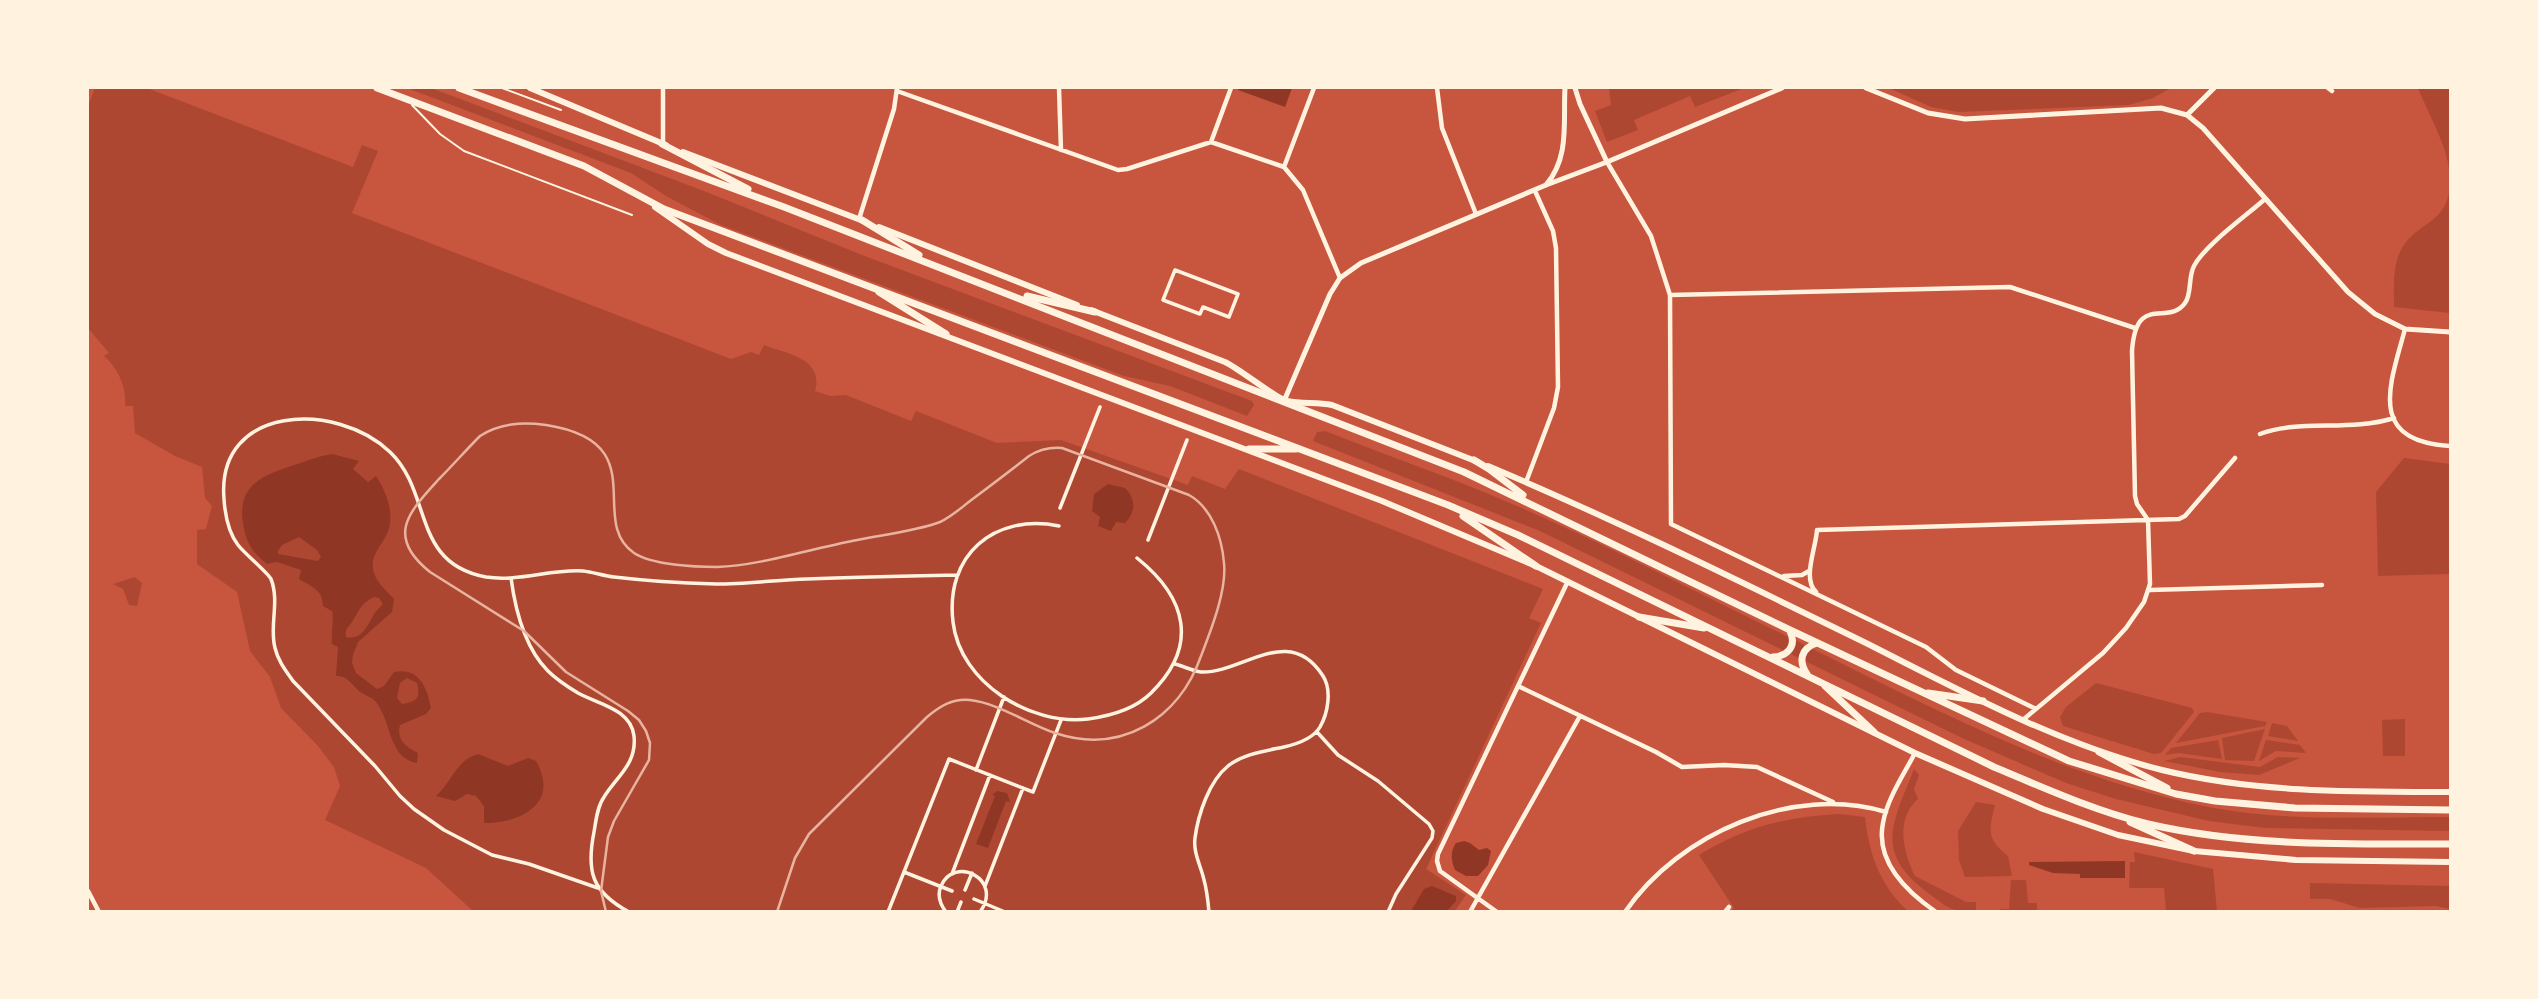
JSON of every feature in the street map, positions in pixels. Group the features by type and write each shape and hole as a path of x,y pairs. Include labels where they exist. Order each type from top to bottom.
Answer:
{"main road":[{"path":"377,88 610,178 708,244 726,253 1249,449 1536,566 1915,753 2016,799 2129,838 2194,851 2296,860 2451,862"},
{"path":"458,88 784,207 1464,472 2068,761 2176,794 2215,801 2295,808 2451,810"},
{"path":"530,88 663,144 1225,362 1284,401 1332,405 1526,482 1983,701 2099,752 2176,794"},
{"path":"663,144 784,207"},
{"path":"645,200 1448,505 1712,629 1994,767 2052,792 2117,815 2181,831 2259,841 2451,844"},
{"path":"860,220 934,265"},
{"path":"867,284 946,334"},
{"path":"1002,291 1095,312"},
{"path":"1249,449 1300,449"},
{"path":"1474,460 1489,468 1534,504"},
{"path":"1448,505 1536,566"},
{"path":"1639,617 1712,629"},
{"path":"1768,657 1782,656 1791,649 1793,639 1790,630"},
{"path":"1809,676 1802,666 1802,655 1808,647 1818,643"},
{"path":"1819,681 1874,732"},
{"path":"1919,692 1983,701"},
{"path":"2099,752 2173,772 2253,786 2300,790 2451,792"},
{"path":"2117,815 2194,851"}],"street":[{"path":"663,88 663,144"},
{"path":"1059,88 1061,150"},
{"path":"1211,142 1231,88"},
{"path":"1284,167 1314,88"},
{"path":"1437,88 1442,128 1476,214"},
{"path":"1546,185 1562,157 1565,88"},
{"path":"1575,88 1607,162 1651,236 1670,295 1671,524 1926,647 1955,670 2036,709"},
{"path":"1284,401 1326,303 1340,278 1375,256 1782,88"},
{"path":"1866,88 1928,113 1965,119 2161,108 2187,115 2203,128 2336,280 2360,303 2386,321 2405,329 2451,332"},
{"path":"2187,115 2214,88"},
{"path":"860,220 894,109 897,89 1123,170 1211,142 1284,167 1303,190 1340,278"},
{"path":"1526,482 1554,408 1558,387 1556,248 1553,231 1535,191"},
{"path":"2024,719 2112,644 2150,590 2148,520 2135,496 2132,351 2135,328 2140,320 2147,316 2184,305 2190,275 2199,258 2265,199"},
{"path":"1175,270 1238,294 1229,317 1203,307 1200,314 1163,300 1175,270"},
{"path":"1670,295 2010,287 2135,328"},
{"path":"2405,329 2389,387 2388,398 2394,418 2400,427 2416,440 2451,446"},
{"path":"1060,508 1100,407"},
{"path":"598,888 529,864 492,855 444,830 400,796 375,766 293,681 282,666 275,649 274,598 269,575 244,553 230,531 223,485 231,452 239,443 271,424 314,418 348,425 390,451 407,472 426,527 449,561 483,576 511,578 584,571 612,577 759,583 804,579 958,575"},
{"path":"2260,434 2282,429 2361,426 2394,418"},
{"path":"1149,540 1187,440"},
{"path":"1819,595 1811,588 1810,570 1817,530 2182,518 2235,458"},
{"path":"1059,526 1028,523 992,534 967,556 958,575 953,600 953,624 962,650 985,682 1004,697 1039,715 1061,720 1098,718 1131,708 1147,698 1175,664 1181,639 1176,606 1159,578 1137,558"},
{"path":"1779,576 1791,577 1810,570"},
{"path":"511,578 514,600 536,657 548,671 576,692 623,715 634,734 634,751 629,765 603,797 597,815 590,862 593,879 598,888 629,912"},
{"path":"1497,912 1440,871 1437,866 1438,854 1568,581"},
{"path":"2150,590 2322,586"},
{"path":"1175,664 1200,672 1234,664 1266,652 1293,653 1306,658 1320,670 1326,680 1327,710 1317,732 1293,745 1240,759 1216,780 1207,797 1195,839 1195,849 1205,881 1209,912"},
{"path":"1518,687 1682,767 1757,767 1833,803"},
{"path":"976,770 1004,697"},
{"path":"1470,912 1580,716"},
{"path":"888,912 948,759 1033,792 1061,720"},
{"path":"1317,732 1338,755 1378,781 1429,824 1433,831 1432,838 1396,894 1388,912"},
{"path":"1915,753 1886,812 1882,835 1892,871 1912,893 1936,912"},
{"path":"946,912 942,906 940,887 952,874 990,775"},
{"path":"980,912 985,904 985,886 1023,788"},
{"path":"1625,912 1645,886 1664,868 1712,836 1752,818 1795,806 1833,803 1854,804 1886,812"},
{"path":"952,874 965,871 972,873 982,880 985,886"},
{"path":"904,872 952,891"},
{"path":"965,890 972,873"},
{"path":"88,891 99,912"},
{"path":"974,900 1005,912"},
{"path":"957,912 961,902"},
{"path":"939,912 942,906"}],"lane":[{"path":"502,88 561,110"},
{"path":"406,99 440,134 464,151 632,215"}],"shaded area":[{"path":"95,88 147,88 353,167 362,145 378,151 352,213 731,359 751,352 759,355 764,345 793,355 809,364 814,371 815,391 830,396 846,395 911,421 916,411 997,443 1061,440 1188,485 1192,476 1225,489 1239,469 1543,589 1529,618 1541,623 1426,869 1466,895 1454,912 473,911 426,868 325,820 340,786 334,767 318,746 281,708 270,677 250,651 237,592 197,564 197,530 206,529 212,506 205,498 202,467 175,456 135,433 133,406 125,406 125,392 120,379 104,356 109,353 88,328 88,106"},
{"path":"407,88 431,88 704,191 862,255 1252,401 1254,405 1247,416 1170,386 1124,376 721,225 666,196 631,173"},
{"path":"1292,88 1285,107 1238,90"},
{"path":"1609,88 1744,88 1695,107 1690,96 1634,120 1638,130 1607,142 1595,111 1611,105"},
{"path":"1889,88 2171,88 2153,98 2129,105 1958,112 1931,107"},
{"path":"2418,88 2450,88 2450,180 2447,156"},
{"path":"2450,180 2450,313 2394,307 2394,277 2402,248 2445,205"},
{"path":"1325,431 1517,506 1980,730 2092,775 2150,793 2238,812 2329,818 2450,817 2450,831 2265,828 2209,821 2116,799 2066,783 1962,738 1540,531 1313,441 1317,432"},
{"path":"332,454 359,461 353,469 368,482 376,476 388,500 389,528 375,555 373,566 377,580 394,599 392,612 358,642 352,663 356,673 377,689 384,686 394,672 403,671 416,676 424,686 431,708 426,714 400,725 399,730 403,742 418,753 417,763 408,760 396,747 376,702 346,679 336,676 338,647 332,644 333,613 323,606 319,593 299,579 301,570 277,562 267,564 254,551 246,536 242,510 248,491 255,484 272,473","holes":["299,537 317,550 321,557 318,561 278,554 282,545","374,597 379,598 383,604 362,633 355,637 346,637 347,629 366,602","407,678 417,683 417,698 402,704 397,698 400,683"]},
{"path":"2404,458 2450,464 2450,574 2378,576 2376,492"},
{"path":"1108,484 1125,488 1133,505 1125,523 1116,522 1111,531 1098,526 1100,517 1092,511 1094,494"},
{"path":"135,577 142,583 137,606 129,605 123,589 113,584"},
{"path":"2096,683 2192,708 2194,712 2161,753 2154,754 2063,726 2060,717 2066,707"},
{"path":"2200,713 2267,722 2265,726 2176,743"},
{"path":"2405,719 2405,756 2383,756 2382,720"},
{"path":"2272,723 2287,726 2298,741 2268,736"},
{"path":"2265,729 2254,761 2225,760 2222,738"},
{"path":"2218,740 2222,759 2179,753 2165,755 2171,748"},
{"path":"2266,740 2300,745 2306,753 2276,751 2259,761"},
{"path":"478,754 508,766 528,758 536,761 543,788 540,799 533,808 512,819 484,823 484,806 476,796 467,794 455,801 436,796 464,761"},
{"path":"2180,757 2260,767 2278,757 2300,758 2259,775 2220,772 2164,761"},
{"path":"1914,769 1919,775 1914,789 1918,799 1906,816 1903,836 1911,867 1915,876 1966,902 1976,902 1976,911 1960,911 1946,906 1910,878 1899,863 1894,849 1895,820"},
{"path":"997,791 1007,793 1010,802 1006,801 988,848 976,844 995,796 992,795"},
{"path":"1976,802 1995,805 1991,834 1996,844 2008,856 2012,876 1965,877 1959,860 1958,831"},
{"path":"1839,814 1865,817 1869,844 1883,880 1908,911 1732,911 1734,908 1699,855 1733,837 1766,825"},
{"path":"1464,841 1479,850 1487,848 1491,851 1488,865 1478,876 1466,876 1455,870 1453,850 1456,843"},
{"path":"2134,852 2213,869 2217,911 2166,911 2164,888 2129,888 2130,862 2135,862"},
{"path":"2125,861 2125,878 2080,878 2080,874 2053,873 2029,865 2029,862"},
{"path":"2011,880 2026,880 2028,903 2037,903 2037,911 2000,911 2009,909"},
{"path":"2310,883 2450,886 2450,909 2436,906 2360,908 2330,899 2310,899"},
{"path":"1432,886 1456,896 1456,901 1447,911 1411,911 1424,889"}],"railway":[{"path":"606,912 601,891 608,837 614,821 649,760 650,743 646,731 639,720 628,711 566,672 524,631 430,572 408,547 405,535 411,513 480,436 495,428 520,424 546,425 579,434 599,448 610,464 615,521 621,539 634,553 642,557 686,566 749,564 940,522 1029,456 1049,448 1062,448 1189,495 1204,508 1214,524 1223,553 1221,597 1191,678 1163,714 1124,735 1103,739 1079,739 1055,733 981,702 958,700 942,706 927,717 809,834 795,858 777,912"}]}
